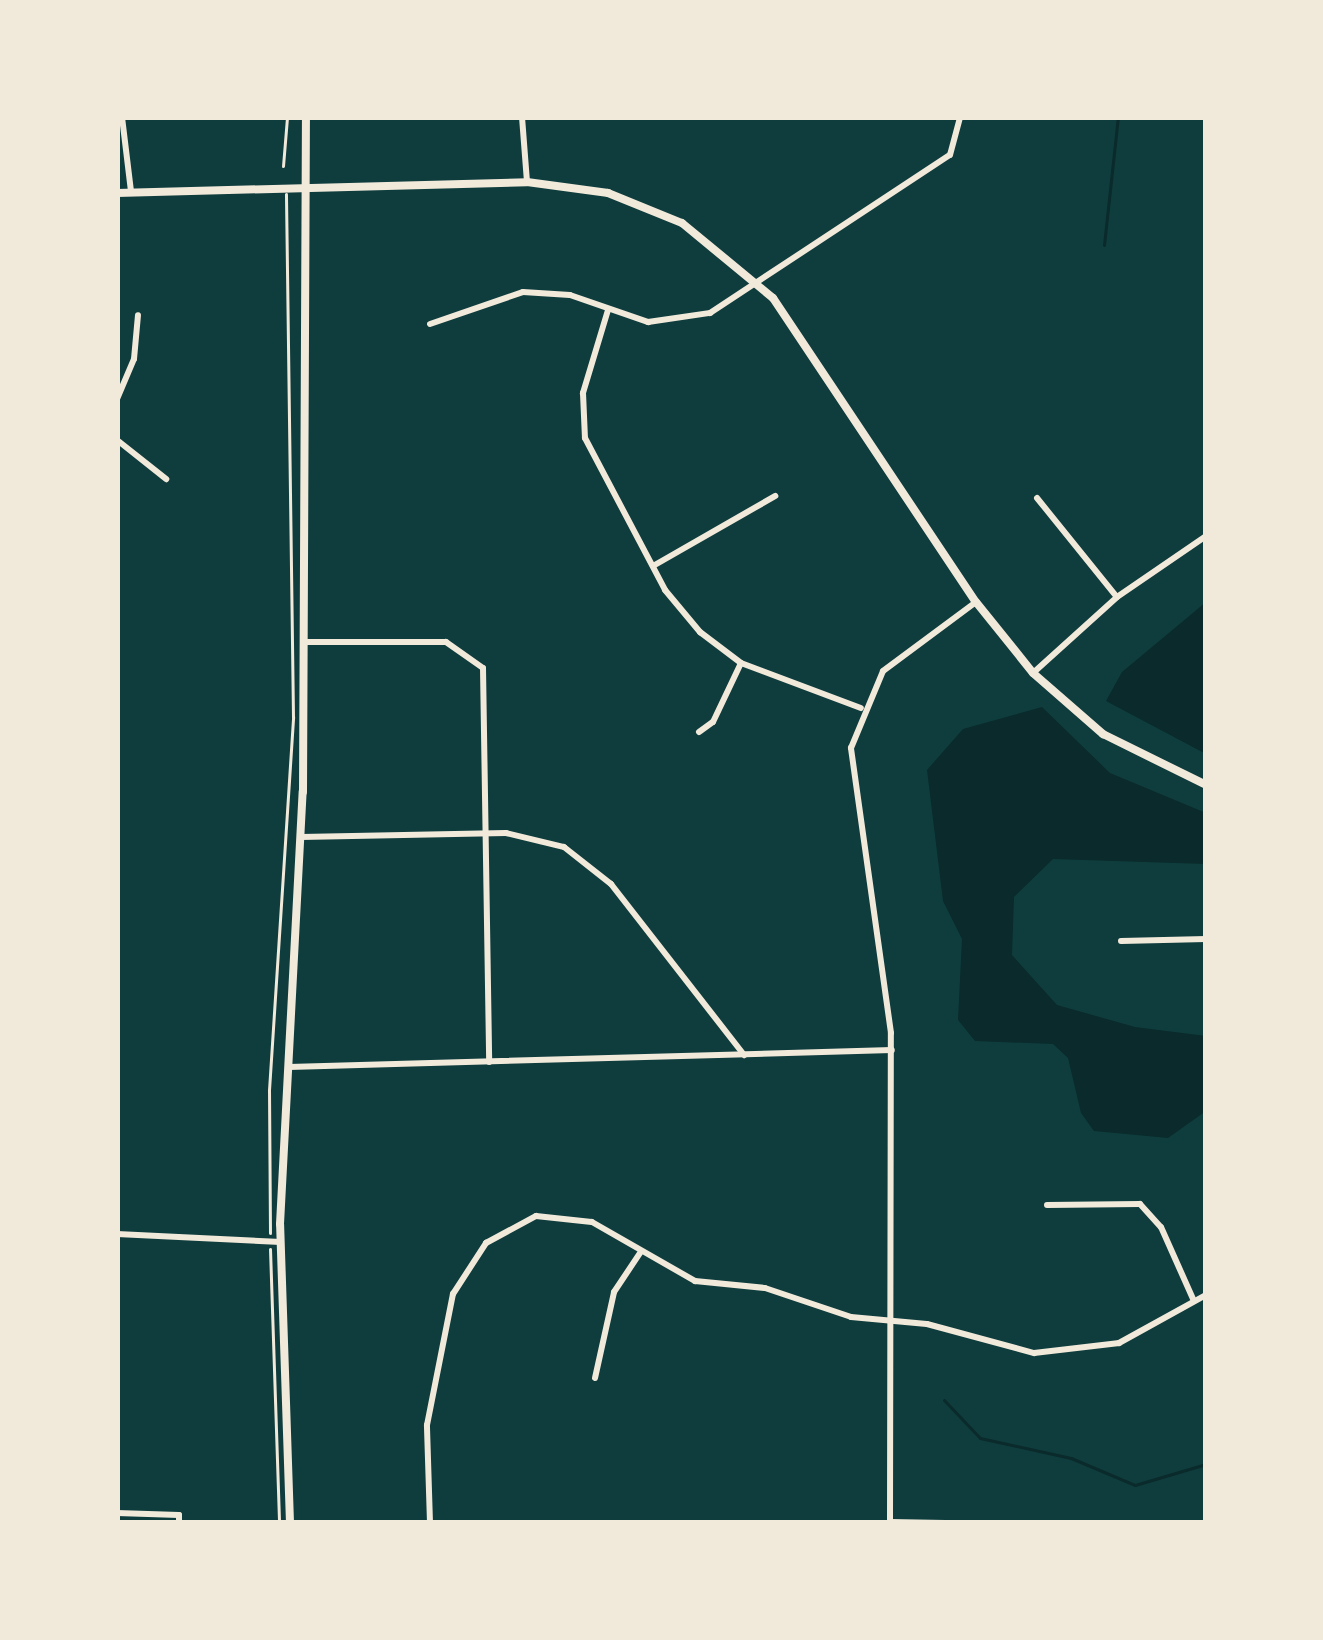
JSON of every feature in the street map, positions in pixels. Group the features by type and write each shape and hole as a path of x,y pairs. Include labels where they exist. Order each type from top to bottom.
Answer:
{"street":[{"path":"122,117 131,191"},
{"path":"290,1523 275,1241 301,836 306,117"},
{"path":"522,117 527,182"},
{"path":"430,324 523,292 570,295 608,310 669,323 710,313 898,196 956,143 959,117"},
{"path":"117,194 527,182 646,206 715,244 760,285 976,602 1033,673 1103,734 1206,785"},
{"path":"608,310 584,393 585,438 681,612 741,663 861,708"},
{"path":"117,399 134,359 137,315"},
{"path":"117,440 166,478"},
{"path":"653,566 775,496"},
{"path":"1037,499 1117,597"},
{"path":"1033,673 1117,597 1206,536"},
{"path":"945,1523 890,1523 886,1320 892,1050 866,830 850,769 861,708 899,655 976,602"},
{"path":"304,642 446,642 470,651 485,674 489,1062"},
{"path":"699,733 713,722 741,663"},
{"path":"301,836 486,833 545,839 596,869 743,1055"},
{"path":"1121,941 1206,939"},
{"path":"286,1067 892,1050"},
{"path":"1047,1205 1140,1204 1161,1227 1193,1301"},
{"path":"430,1523 434,1373 453,1294 474,1259 501,1230 555,1214 592,1222 695,1281 765,1288 851,1317 1059,1354 1119,1343 1206,1295"},
{"path":"117,1234 275,1241"},
{"path":"595,1378 614,1292 640,1252"},
{"path":"117,1513 179,1519"}],"path":[{"path":"284,166 287,117"},
{"path":"279,1523 269,1090 293,717 286,189"}],"water":[{"path":"1206,602 1206,754 1106,701 1122,672"},
{"path":"1042,707 1110,773 1206,813 1206,864 1053,859 1014,897 1012,955 1057,1005 1135,1027 1206,1036 1206,1111 1168,1138 1094,1131 1081,1113 1068,1058 1053,1044 975,1041 958,1020 962,939 943,901 927,770 963,729"}],"waterway":[{"path":"1104,245 1118,117"},
{"path":"944,1400 980,1438 1071,1458 1135,1485 1206,1464"}]}
